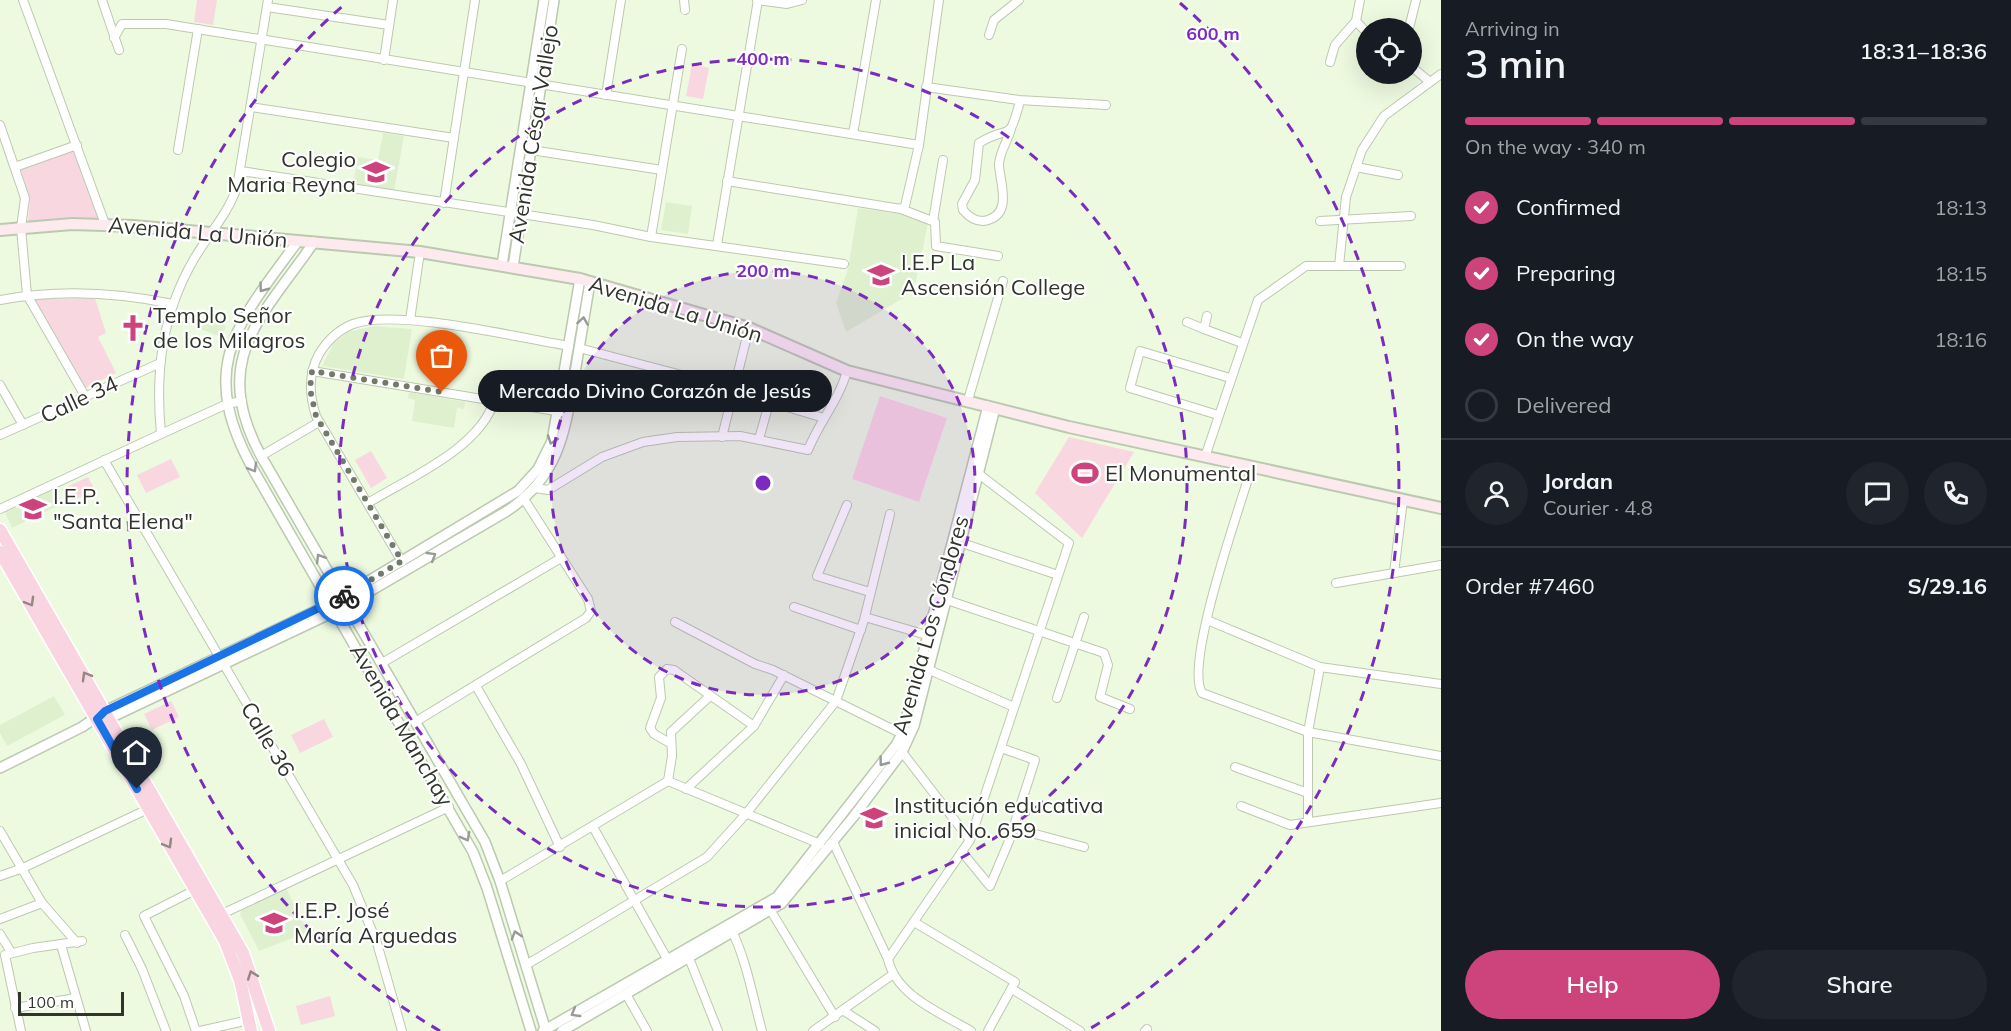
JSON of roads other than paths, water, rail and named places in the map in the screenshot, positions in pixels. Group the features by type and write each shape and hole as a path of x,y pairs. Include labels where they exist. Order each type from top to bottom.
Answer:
{"main road":[{"name":"Avenida La Unión","path":"0,230 105,224 211,233 420,252 585,281 749,328 847,371 1205,457 1441,508"},
{"path":"0,530 104,716 222,914 248,963 269,1031"},
{"path":"0,552 104,716 148,809 231,954 250,1025"}],"street":[{"path":"22,0 105,224"},
{"path":"102,0 118,50"},
{"path":"384,60 393,0"},
{"path":"444,203 475,0"},
{"name":"Avenida César Vallejo","path":"507,266 509,213 544,0"},
{"name":"Avenida César Vallejo","path":"507,266 520,215 554,0"},
{"path":"606,95 621,0"},
{"path":"684,0 685,10"},
{"path":"717,245 758,0 794,4 802,0"},
{"path":"852,134 876,0"},
{"path":"901,210 905,206 919,145 939,0"},
{"path":"989,35 994,20 1019,0"},
{"path":"1357,18 1360,0"},
{"path":"1412,18 1416,0"},
{"path":"161,434 158,364 173,304 189,268 231,202 241,171 268,4 389,25"},
{"path":"1330,62 1335,45 1356,21"},
{"path":"114,38 123,24 166,24 919,145"},
{"path":"178,150 198,29"},
{"path":"651,237 682,49"},
{"path":"1339,266 1346,197 1362,150 1384,116 1441,74"},
{"path":"1422,75 1430,82"},
{"path":"926,87 1020,100 1106,105"},
{"path":"1011,129 1006,134 979,143 975,180 962,204 963,210 980,221 993,217 1003,205 1004,187 999,165 1011,129 1020,100"},
{"path":"251,107 454,138"},
{"path":"0,125 25,198 21,228 27,295 85,396"},
{"path":"15,167 77,145"},
{"path":"531,150 662,170"},
{"path":"933,221 943,160"},
{"path":"1356,167 1398,175"},
{"path":"241,171 651,237 844,264"},
{"path":"727,181 901,210 937,224 936,246 998,256"},
{"path":"1320,221 1411,216"},
{"name":"Avenida Manchay","path":"298,241 239,323 227,369 227,404 231,423 240,446 449,807 483,875 531,1031"},
{"name":"Avenida Manchay","path":"314,242 254,326 242,367 242,401 246,423 261,456 479,831 500,881 545,1031"},
{"path":"410,320 420,252"},
{"path":"1205,457 1242,343 1260,298 1306,266 1401,267"},
{"path":"345,600 524,499 535,488 557,455 585,281"},
{"path":"968,400 1003,281"},
{"path":"0,300 27,295 119,294 173,304"},
{"path":"1204,329 1208,316"},
{"path":"402,561 319,422 312,400 312,371 328,342 350,325 368,321 410,320 574,347 735,389"},
{"path":"1187,322 1242,343"},
{"path":"722,437 749,328"},
{"path":"1218,415 1130,388 1140,351 1230,378"},
{"name":"Calle 34","path":"0,435 158,364"},
{"path":"312,371 564,412"},
{"path":"535,488 548,490 602,457 643,442 677,437 741,436 808,450 816,429 842,389 847,371"},
{"path":"0,385 22,425"},
{"path":"0,509 227,404 242,401"},
{"path":"368,503 470,440 486,422 494,401"},
{"path":"759,439 768,407 777,404 824,418"},
{"name":"Avenida Los Cóndores","path":"562,1031 626,994 770,902 820,844 902,734 947,600 980,475 992,407"},
{"name":"Avenida Los Cóndores","path":"545,1031 670,964 689,958 782,903 833,842 902,752 914,726 930,636 992,407"},
{"path":"0,768 221,659 334,607 402,561 501,503 525,484 548,451 564,412"},
{"path":"261,456 319,422"},
{"name":"Calle 36","path":"104,460 339,858 371,927 402,1031"},
{"path":"1252,466 1207,621 1197,665 1197,684 1202,693 1308,732 1441,756"},
{"path":"888,959 970,840 1069,543 980,475"},
{"path":"415,722 588,616 591,611 588,599 524,499"},
{"path":"1394,573 1403,500"},
{"path":"847,505 817,576 870,592"},
{"path":"526,965 706,857 746,815 836,701 865,617 891,514"},
{"path":"962,543 1058,575"},
{"path":"381,663 561,558"},
{"path":"1336,583 1441,565"},
{"path":"947,600 1104,653 1107,660 1100,697 1130,709"},
{"path":"794,608 861,630"},
{"path":"865,617 930,636"},
{"path":"1058,698 1084,617"},
{"path":"1207,621 1320,667 1441,684"},
{"path":"675,622 754,664 784,675 902,734"},
{"path":"1308,822 1308,732 1320,667"},
{"path":"925,669 1014,707"},
{"path":"670,743 654,734 650,728 661,698 658,685 662,672 674,670 753,726"},
{"path":"686,789 753,726 784,675"},
{"path":"476,686 520,764 560,848"},
{"path":"500,881 560,848 668,781 672,756 671,732 710,696"},
{"path":"962,852 990,886 1013,828 1035,760 1001,748"},
{"path":"902,752 970,840"},
{"path":"1235,767 1308,793"},
{"path":"668,781 820,844"},
{"path":"1241,806 1290,825 1441,803"},
{"path":"222,914 449,807"},
{"path":"0,876 23,868 148,809"},
{"path":"593,827 670,964"},
{"path":"1013,828 1084,847"},
{"path":"0,831 42,903 79,942 11,952 3,958 19,1031"},
{"path":"833,842 888,959 892,975 910,994 971,1031"},
{"path":"195,890 144,916 184,996 198,1031 250,1025"},
{"path":"0,919 42,903"},
{"path":"771,911 835,1017"},
{"path":"914,922 1016,982 988,1031"},
{"path":"733,933 744,956 745,970 762,1031"},
{"path":"0,934 11,952"},
{"path":"125,935 142,969 166,1031"},
{"path":"61,945 86,1031"},
{"path":"689,958 718,1031"},
{"path":"813,1031 892,975"},
{"path":"1012,989 1080,1031"},
{"path":"626,994 647,1031"},
{"path":"15,1008 76,998"},
{"path":"844,1011 875,1031"}],"place":[{"name":"Colegio Maria Reyna","path":"376,172"},
{"name":"I.E.P La Ascensión College","path":"881,275"},
{"name":"Templo Señor de los Milagros","path":"133,328"},
{"name":"Mercado Divino Corazón de Jesús","path":"442,392"},
{"name":"El Monumental","path":"1085,473"},
{"name":"I.E.P. \"Santa Elena\"","path":"33,509"},
{"name":"Institución educativa inicial No. 659","path":"874,818"},
{"name":"I.E.P. José María Arguedas","path":"274,923"}]}
